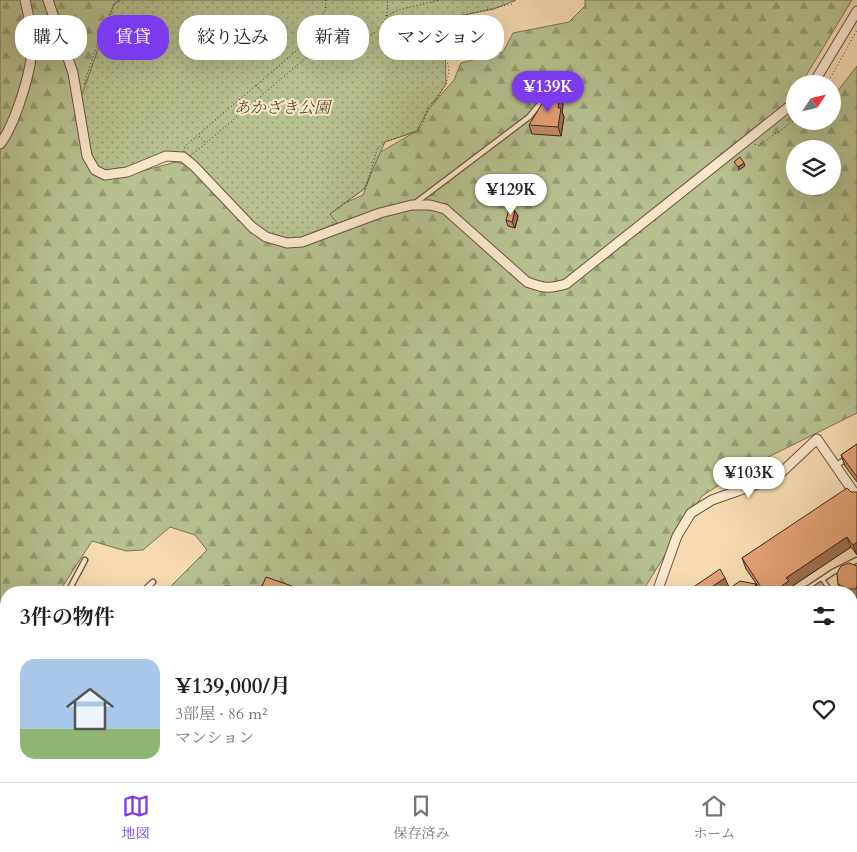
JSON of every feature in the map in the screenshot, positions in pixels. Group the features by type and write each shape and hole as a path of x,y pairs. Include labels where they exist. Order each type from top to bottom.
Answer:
{"street":[{"path":"0,144 10,130 30,65 30,28 25,0"},
{"path":"48,0 73,73 87,156 95,170 105,175 127,172 166,156 182,157 194,166 252,226 266,237 287,243 302,242 380,213 412,205 430,205 445,209 527,282 543,288 566,284 786,109"},
{"path":"818,75 857,11"},
{"path":"659,586 677,536 691,513 712,500 763,482 783,471 817,439 857,497"}],"lane":[{"path":"412,205 529,117 543,100 550,101"},
{"path":"836,466 857,452"},
{"path":"71,586 85,560"},
{"path":"812,586 857,560"},
{"path":"822,580 826,586"},
{"path":"149,586 153,582"}],"path":[{"path":"82,89 103,27 114,4 120,0"},
{"path":"323,15 325,12 326,0"},
{"path":"387,0 387,15"},
{"path":"390,15 398,10 440,0"},
{"path":"330,214 364,189 377,149 384,142 417,131 423,124 428,106 436,100 446,84 449,73 445,42 450,28 459,16 512,4 515,0"},
{"path":"832,75 857,30"},
{"path":"182,157 185,146 297,50"},
{"path":"182,157 192,154 206,143 304,60"},
{"path":"256,86 264,94"},
{"path":"758,146 786,126"},
{"path":"198,135 206,143"}],"green space":[{"path":"0,0 319,0 287,25 287,15 179,15 179,60 241,60 117,155 142,171 176,162 330,205 343,204 363,195 379,153 415,132 430,107 454,80 461,63 472,60 504,60 504,50 513,33 569,22 585,6 585,0 852,0 806,75 786,75 786,130 841,130 841,87 857,66 857,413 744,469 702,496 646,586 171,586 207,550 195,535 170,527 143,550 126,551 92,541 63,586 0,586"},
{"name":"あかざき公園","path":"121,0 516,0 494,9 464,15 379,15 379,60 445,60 446,84 425,115 417,131 385,142 364,189 330,214 337,223 287,243 252,227 223,196 174,156 127,172 95,170 78,106 97,52 97,60 169,60 169,15 110,15 114,4"}],"building":[{"path":"550,95 560,96 558,108 561,108 558,127 529,125 546,97"},
{"path":"740,157 744,163 738,167 734,162"},
{"path":"509,209 515,211 512,222 506,220"},
{"path":"857,444 857,477 841,455"},
{"path":"847,488 851,492 857,492 857,542 853,545 847,537 786,578 789,581 782,586 760,586 742,558"},
{"path":"849,563 857,566 857,586 842,586 838,584 837,573 841,566"},
{"path":"720,569 725,578 713,586 695,586"},
{"path":"266,577 292,586 262,586"},
{"path":"740,581 756,584 755,586 733,586"},
{"path":"821,581 825,586 814,586"}]}
